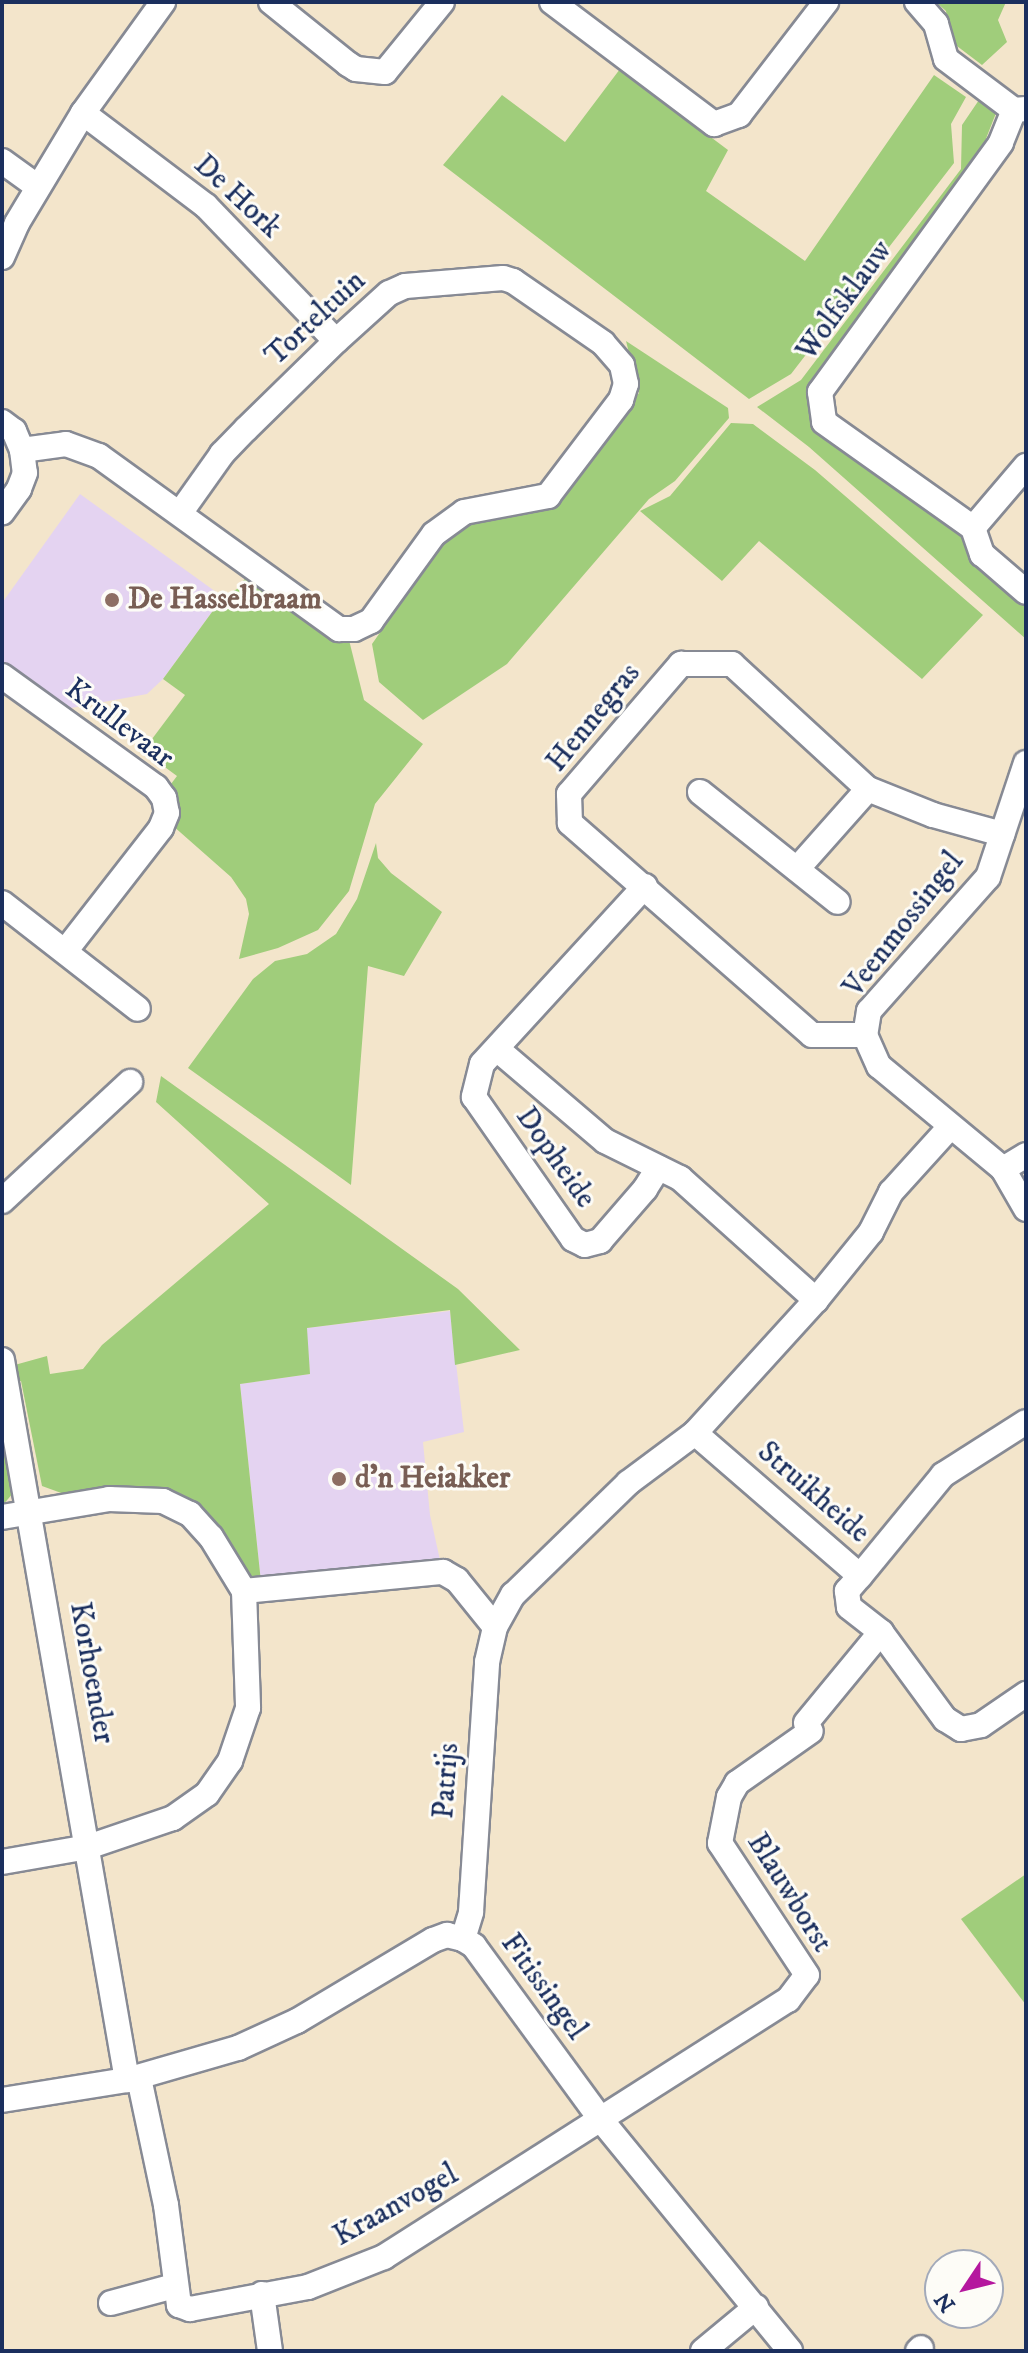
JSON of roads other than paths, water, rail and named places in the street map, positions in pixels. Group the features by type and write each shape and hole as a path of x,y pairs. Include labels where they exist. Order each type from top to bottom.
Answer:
{"street":[{"path":"2,257 38,187 83,113 163,2"},
{"path":"271,2 356,69 385,72 442,2"},
{"path":"552,2 714,124 739,115 826,2"},
{"path":"917,2 936,24 946,59 1020,110"},
{"name":"Wolfsklauw","path":"1020,110 1001,143 820,392 824,422 973,528 982,554 1026,592"},
{"name":"De Hork","path":"83,113 206,206 336,341"},
{"path":"2,161 38,187"},
{"name":"Torteltuin","path":"22,450 66,444 99,456 339,629 354,629 371,621 434,534 464,512 548,496 621,400 626,384 622,365 603,343 503,278 405,286 389,293 336,341 222,454 180,513"},
{"path":"2,422 14,431 22,450 25,473 19,489 2,512"},
{"path":"973,528 1026,466"},
{"name":"Hennegras","path":"865,1035 812,1035 570,823 569,794 681,664 732,664 868,789 933,815 1002,834"},
{"name":"Krullevaar","path":"2,676 156,787 164,798 167,813 161,828 66,950"},
{"name":"Veenmossingel","path":"1026,763 988,877 869,1011 865,1035 879,1066 1003,1169 1026,1209"},
{"path":"797,869 868,789"},
{"path":"700,792 838,902"},
{"name":"Dopheide","path":"645,886 482,1064 474,1097 573,1239 585,1245 600,1241 645,1189 658,1168"},
{"path":"2,903 138,1009"},
{"name":"Dopheide","path":"497,1049 605,1141 680,1178 816,1300"},
{"path":"2,1201 130,1082"},
{"path":"695,1433 816,1300 871,1232 891,1192 950,1127"},
{"path":"1003,1169 1026,1155"},
{"name":"Korhoender","path":"2,1360 31,1510 88,1847 133,2079 166,2205 174,2286"},
{"path":"860,1576 943,1475 1026,1422"},
{"name":"Patrijs","path":"463,1939 471,1912 487,1662 495,1627 513,1595 628,1483 695,1433"},
{"name":"Struikheide","path":"695,1433 860,1576 847,1591 849,1607 881,1632 945,1719 961,1729 981,1725 1026,1694"},
{"path":"2,1517 109,1499 163,1501 190,1514 244,1591 248,1708 230,1761 207,1794 173,1818 88,1847 2,1862"},
{"path":"244,1591 443,1572 457,1580 495,1627"},
{"name":"Blauwborst","path":"602,2121 788,2000 807,1975 720,1843 729,1797 737,1783 808,1727 881,1632"},
{"name":"Fitissingel","path":"2,2100 133,2079 238,2048 297,2021 433,1940 447,1935 463,1939 474,1946 602,2121 790,2351"},
{"name":"Kraanvogel","path":"174,2286 179,2305 190,2309 308,2287 384,2257 602,2121"},
{"path":"111,2303 174,2286"},
{"path":"262,2294 270,2351"},
{"path":"703,2351 756,2307"}],"place":[{"name":"De Hasselbraam","path":"112,600"},
{"name":"d'n Heiakker","path":"339,1479"}]}
